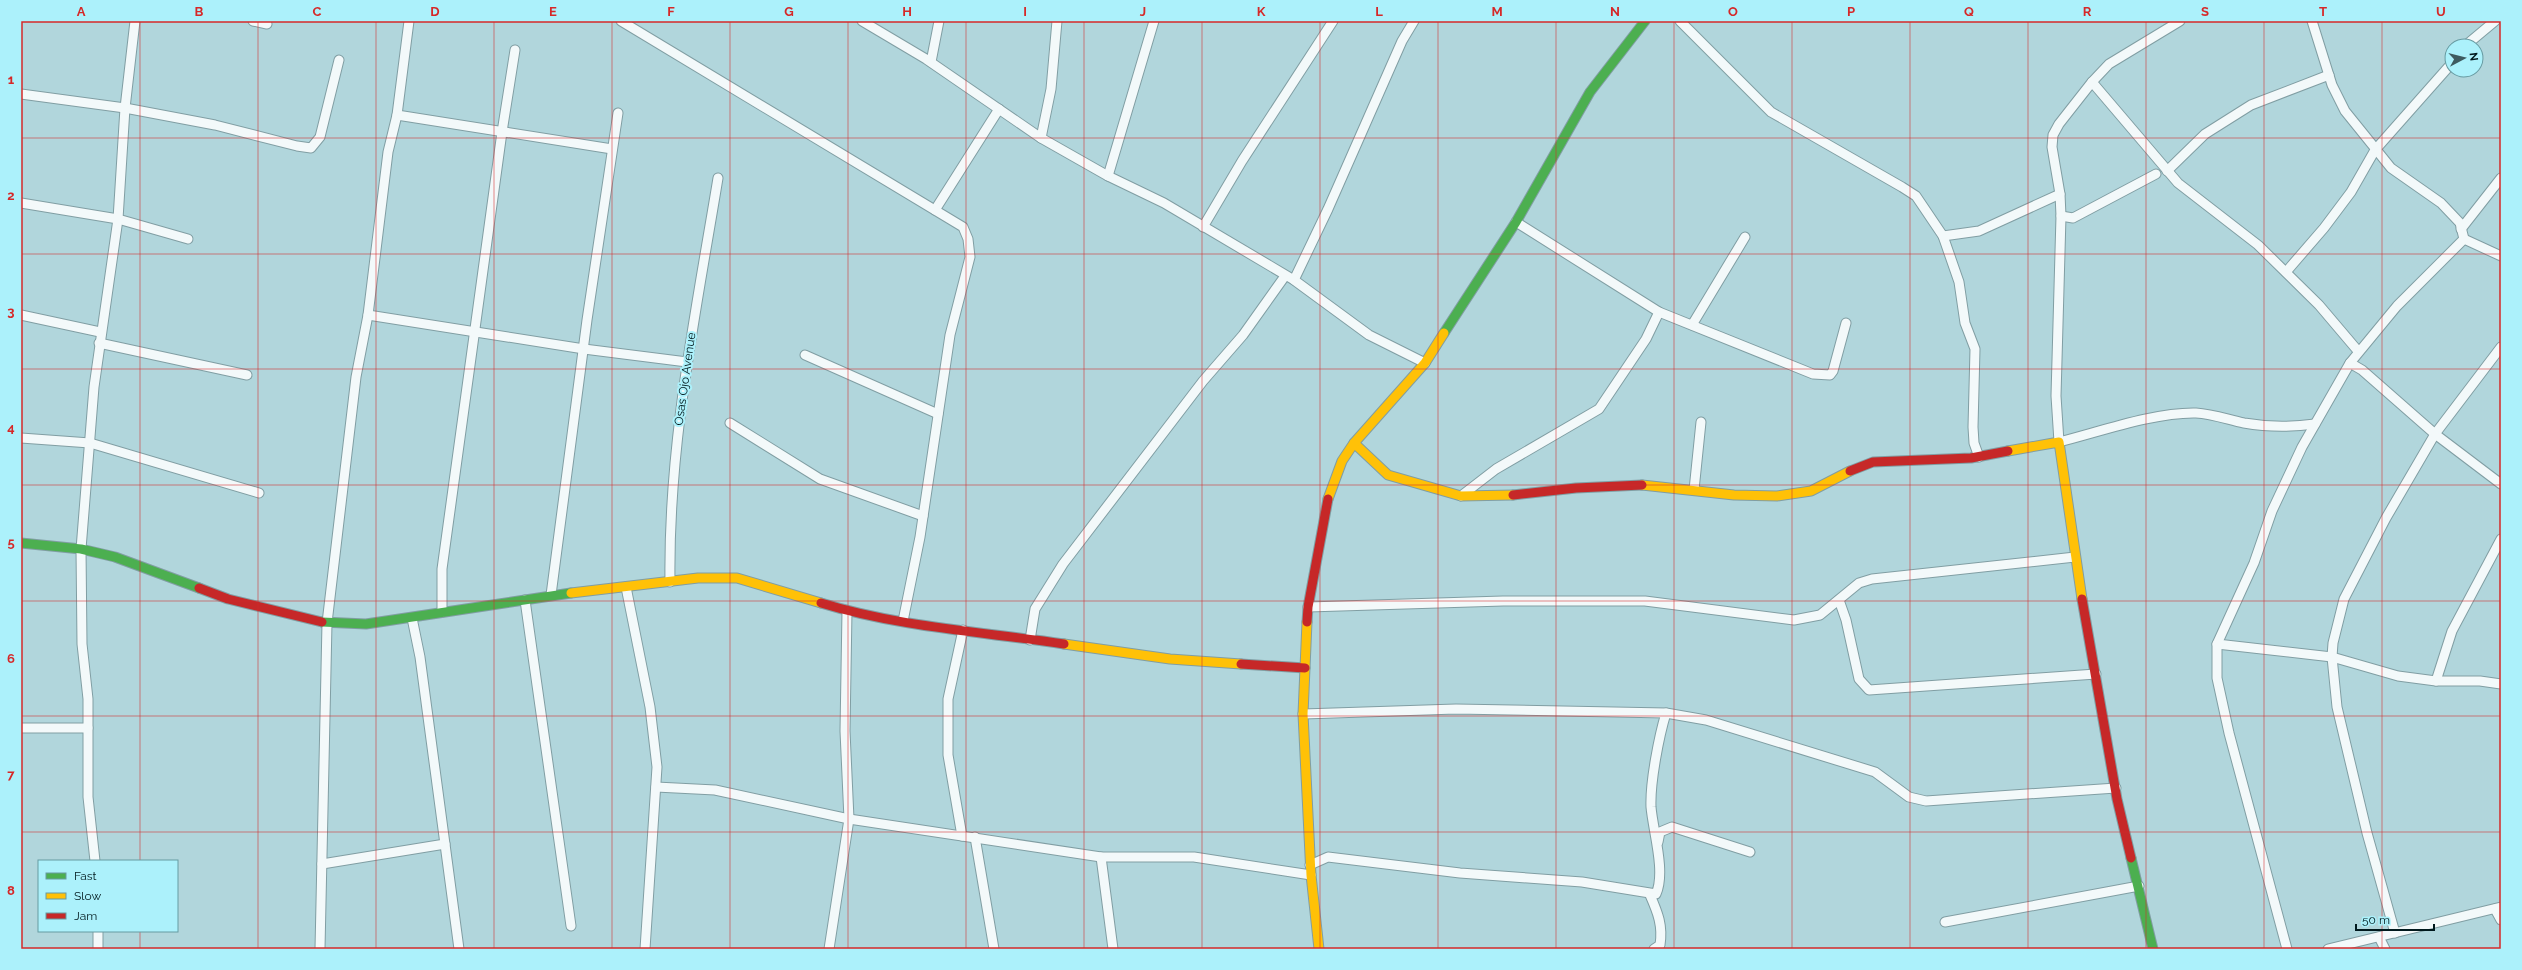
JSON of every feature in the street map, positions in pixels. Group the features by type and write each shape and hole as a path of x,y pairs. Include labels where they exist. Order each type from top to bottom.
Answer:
{"street":[{"path":"95,860 88,797 88,728 82,644 81,549 100,332 118,219 125,108 135,21"},
{"path":"253,21 267,24"},
{"path":"320,949 327,623 356,377 368,315 388,152 397,115 409,21"},
{"path":"621,21 935,210 962,227 968,239 970,257 950,336 923,516 903,621"},
{"path":"862,21 931,62 1041,138 1108,176 1164,203 1289,278 1369,335 1425,363"},
{"path":"931,62 939,21"},
{"path":"1041,138 1051,89 1057,21"},
{"path":"1108,176 1154,21"},
{"path":"1203,227 1245,155 1333,21"},
{"path":"1030,640 1035,610 1063,564 1203,381 1289,278 1328,210 1402,41 1414,21"},
{"path":"1319,949 1310,865 1303,714 1308,607 1326,505 1342,461 1354,443 1425,363 1516,222 1590,92 1645,21"},
{"path":"1680,21 1770,112 1855,159 1916,196 1943,236 1959,282 1965,323 1975,349 1973,427 1974,443 1979,457"},
{"path":"2153,949 2116,788 2075,557 2066,479 2059,442 2056,396 2061,216 2060,194 2052,148 2053,136 2059,124 2092,82 2110,64 2180,21"},
{"path":"2312,21 2329,75 2345,111 2376,150 2391,168 2441,203 2460,223 2464,239 2501,256"},
{"path":"2475,38 2495,21"},
{"path":"442,612 442,569 502,132 515,50"},
{"path":"21,94 125,108 215,125 297,146 311,148 320,138 339,60"},
{"path":"2286,272 2324,228 2351,192 2376,150 2444,72"},
{"path":"2167,171 2205,134 2251,105 2329,75"},
{"path":"2092,82 2167,171 2197,199 2258,245 2319,305 2358,351"},
{"path":"935,210 999,109"},
{"path":"551,595 618,113"},
{"path":"397,115 612,149"},
{"path":"2061,216 2073,218 2156,174"},
{"name":"Osas Ojo Avenue","path":"670,582 669,532 674,458 687,362 718,178"},
{"path":"2461,229 2501,178"},
{"path":"1943,236 1979,232 2060,194"},
{"path":"21,203 118,219 188,239"},
{"path":"1516,222 1659,312 1790,366 1823,375 1830,375 1833,371 1846,323"},
{"path":"1692,326 1745,237"},
{"path":"2287,949 2229,733 2217,678 2217,644 2254,563 2272,511 2315,424 2350,363 2358,351 2397,306 2464,239"},
{"path":"1461,496 1496,469 1599,408 1646,339 1659,312"},
{"path":"21,315 100,332"},
{"path":"368,315 584,350 687,362"},
{"path":"99,343 247,375"},
{"path":"2395,933 2345,745 2337,707 2332,657 2344,599 2386,518 2435,434 2501,347"},
{"path":"805,355 938,414"},
{"path":"2350,363 2362,370 2435,434 2501,484"},
{"path":"1354,443 1388,475 1461,496 1507,496 1576,488 1644,485 1734,495 1777,496 1811,491 1854,469 1872,462 1979,457 2059,442 2145,420 2184,414 2210,415 2246,423 2297,426 2315,424"},
{"path":"1694,490 1701,422"},
{"path":"730,423 820,479 923,516"},
{"path":"21,438 90,443 259,492"},
{"path":"2436,681 2452,631 2501,539"},
{"path":"21,543 81,549 115,557 228,600 327,623 366,624 551,595 698,578 737,578 847,611 903,621 1170,659 1305,668"},
{"path":"1308,607 1504,601 1645,601 1794,620 1820,615 1859,583 1872,579 2075,557"},
{"path":"626,587 650,707 657,767 644,949"},
{"path":"525,600 571,926"},
{"path":"1839,600 1846,620 1859,679 1869,690 2096,674"},
{"path":"829,949 849,819 845,731 847,611"},
{"path":"412,618 420,657 460,949"},
{"path":"962,836 948,755 948,699 963,630"},
{"path":"2217,644 2332,657 2398,676 2436,681 2480,681 2501,684"},
{"path":"1303,714 1456,709 1666,713 1706,720 1875,772 1909,797 1926,801 2116,788"},
{"path":"1310,865 1328,857 1453,872 1582,882 1650,895 1656,894 1659,888 1657,851 1651,805 1659,734 1666,713"},
{"path":"21,728 88,728"},
{"path":"656,787 715,790 849,819 1101,857 1194,857 1311,875"},
{"path":"1657,851 1660,832 1672,827 1750,852"},
{"path":"975,837 994,949"},
{"path":"322,864 445,844"},
{"path":"1101,857 1113,949"},
{"path":"1945,922 2138,886"},
{"path":"1650,895 1660,918 1662,933 1660,945 1654,949"},
{"path":"2328,949 2498,908 2501,920"},
{"path":"98,932 98,949"},
{"path":"2379,937 2385,949"}],"traffic: fast":[{"path":"1444,333 1516,222 1590,92 1645,21"},
{"path":"21,543 81,549 115,557 199,588"},
{"path":"322,622 366,624 571,593"},
{"path":"2131,858 2153,949"}],"traffic: slow":[{"path":"1328,499 1342,461 1354,443 1425,363 1444,333"},
{"path":"2008,451 2059,442 2082,599"},
{"path":"1354,443 1388,475 1461,496 1513,495"},
{"path":"1642,485 1734,495 1777,496 1811,491 1850,471"},
{"path":"571,593 698,578 737,578 821,603"},
{"path":"1307,622 1303,714 1311,875 1319,949"},
{"path":"1064,644 1170,659 1241,664"}],"traffic: jam":[{"path":"1850,471 1873,462 1971,458 2008,451"},
{"path":"1513,495 1576,488 1642,485"},
{"path":"1307,622 1308,607 1328,499"},
{"path":"199,588 228,599 322,622"},
{"path":"2082,599 2117,799 2131,858"},
{"path":"821,603 880,618 941,628 1064,644"},
{"path":"1241,664 1305,668"}]}
